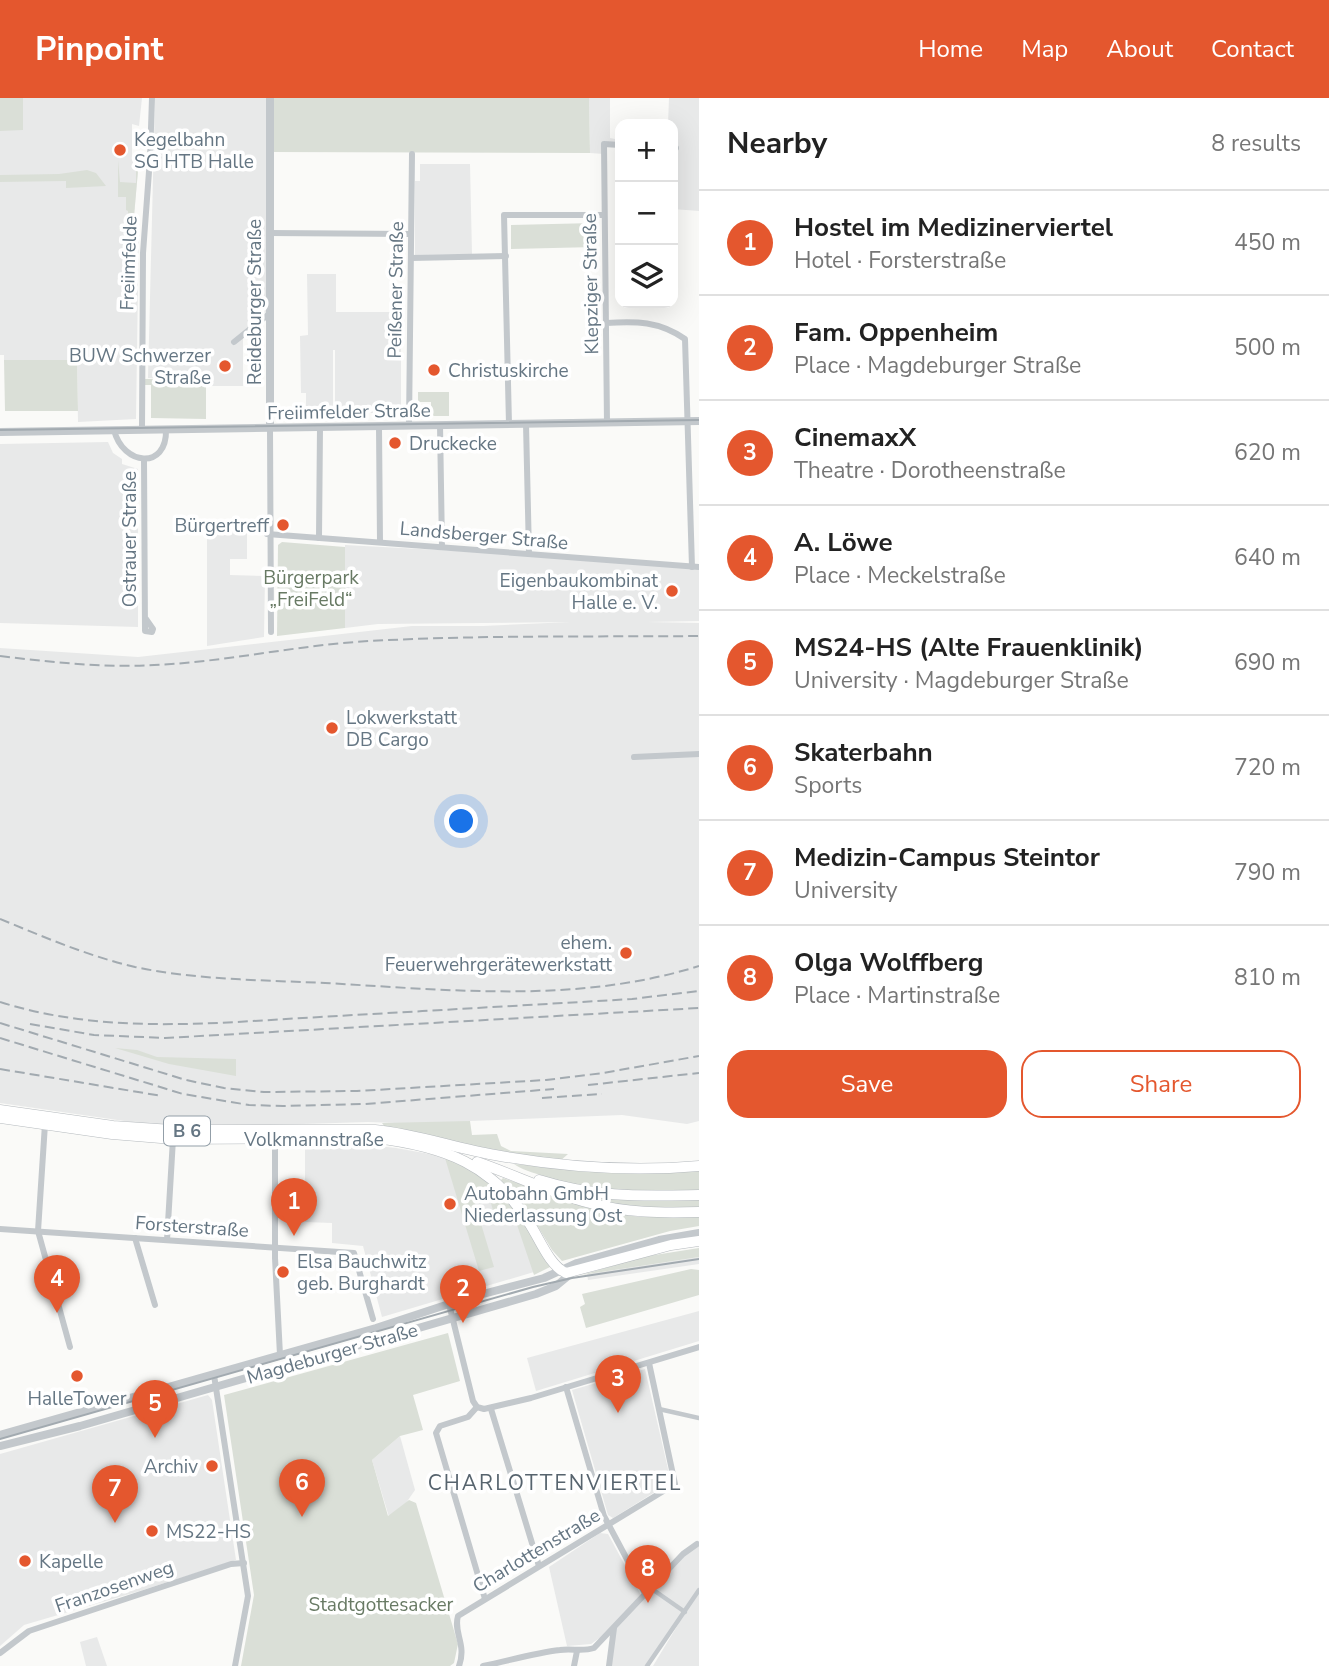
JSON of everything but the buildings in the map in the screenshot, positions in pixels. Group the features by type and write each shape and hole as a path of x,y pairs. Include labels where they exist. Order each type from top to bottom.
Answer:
{"main road":[{"name":"Volkmannstraße","path":"0,1110 113,1126 172,1130 399,1132 461,1153 493,1179 515,1200 561,1270"},
{"name":"Volkmannstraße","path":"0,1118 112,1134 173,1139 375,1138 461,1153"},
{"path":"461,1153 592,1167 651,1170 699,1166"},
{"path":"461,1153 593,1204 645,1212 697,1212"},
{"name":"B 6","path":"461,1153 585,1193 697,1195"},
{"name":"Magdeburger Straße","path":"573,1272 671,1245 699,1241"},
{"path":"561,1270 573,1272"}],"street":[{"name":"Freiimfelde","path":"142,430 144,246 152,98"},
{"name":"Reideburger Straße","path":"270,98 271,632"},
{"name":"Klepziger Straße","path":"607,423 604,144 615,145"},
{"name":"Peißener Straße","path":"409,426 412,154"},
{"path":"509,424 504,215 604,215"},
{"path":"269,233 411,234"},
{"path":"411,258 506,256"},
{"path":"234,342 269,314"},
{"path":"606,323 650,323 670,329 685,339 695,567"},
{"name":"Freiimfelder Straße","path":"0,432 699,421"},
{"path":"526,424 529,554"},
{"path":"440,425 442,547"},
{"path":"379,426 380,542"},
{"path":"319,538 320,427"},
{"name":"Ostrauer Straße","path":"114,430 125,452 145,459 160,451 165,442 166,430"},
{"name":"Ostrauer Straße","path":"145,459 146,619"},
{"name":"Landsberger Straße","path":"269,534 695,567"},
{"path":"634,757 699,754"},
{"path":"45,1124 38,1231 70,1347"},
{"path":"275,1138 275,1247 280,1355"},
{"path":"167,1240 173,1139"},
{"name":"Forsterstraße","path":"0,1229 354,1253 373,1320"},
{"name":"Magdeburger Straße","path":"0,1435 398,1321 507,1286 532,1281 578,1263 659,1240 699,1233"},
{"path":"135,1238 155,1305"},
{"name":"Magdeburger Straße","path":"0,1446 80,1426 551,1289 573,1272"},
{"path":"449,1304 473,1401 477,1407 491,1409 699,1347"},
{"path":"649,1363 659,1409 699,1418"},
{"path":"214,1375 248,1596 235,1666"},
{"path":"566,1387 607,1525 646,1595"},
{"path":"477,1407 468,1417 436,1429 485,1599"},
{"path":"491,1409 539,1566"},
{"name":"Charlottenstraße","path":"459,1666 463,1657 463,1642 456,1623 458,1616 675,1484 659,1409"},
{"path":"482,1666 551,1651 594,1648 683,1554 698,1543"},
{"name":"Franzosenweg","path":"0,1653 29,1631 231,1564 244,1563"},
{"path":"652,1589 685,1612"},
{"path":"647,1666 699,1590"},
{"path":"609,1666 615,1626"},
{"path":"574,1666 577,1651"}],"shaded area":[{"path":"18,98 142,98 139,126 132,124 132,159 139,159 134,216 139,217 136,419 78,422 77,363 69,363 68,360 4,360 4,355 0,355 0,127"},
{"path":"155,98 269,98 268,315 243,337 243,386 206,386 205,378 148,378"},
{"path":"589,98 610,98 610,138 615,139 615,142 604,145 604,154 590,153"},
{"path":"669,98 699,98 699,211 678,209 678,119 668,119"},
{"path":"420,164 470,164 472,254 415,255 415,181 420,181"},
{"path":"307,274 336,274 336,312 401,312 401,413 335,413 333,350 333,417 306,418 306,393 301,393 300,336 308,335"},
{"path":"108,442 113,453 122,459 122,464 138,469 138,627 0,623 0,444"},
{"path":"207,528 247,529 247,559 230,559 230,575 265,576 264,637 207,646"},
{"path":"345,545 534,555 699,568 699,621 647,622 699,623 699,1121 687,1124 622,1115 470,1121 451,1125 368,1122 269,1125 145,1124 0,1103 0,648 138,657 412,626 571,622 378,624 345,628"},
{"path":"340,1142 441,1156 476,1177 515,1215 534,1272 382,1317 363,1246 332,1243 332,1223 305,1222 305,1143"},
{"path":"699,1257 699,1264 588,1280 587,1274"},
{"path":"699,1311 699,1341 536,1391 527,1358"},
{"path":"645,1369 671,1482 613,1518 608,1515 572,1390"},
{"path":"208,1395 212,1400 236,1560 24,1625 0,1646 0,1454"},
{"path":"400,1436 415,1490 406,1503 389,1517 372,1460"},
{"path":"600,1533 608,1534 642,1597 699,1542 699,1666 653,1666 679,1623 647,1666 610,1666 615,1627 591,1644 567,1646 549,1567"},
{"path":"97,1637 107,1666 86,1666 80,1642"}],"green space":[{"path":"0,98 23,98 23,130 0,131"},
{"path":"270,98 589,98 590,153 270,152"},
{"path":"136,159 139,159 134,216 138,217 137,230 119,230 119,227 128,227 128,211 126,197 118,197 118,160 120,182 136,183"},
{"path":"87,170 96,173 106,186 66,188 66,181 0,182 0,175 59,174"},
{"path":"594,223 595,247 511,249 511,225"},
{"path":"4,360 69,360 69,363 77,363 78,411 5,411"},
{"path":"206,378 206,419 151,418 151,385 145,385 145,379"},
{"path":"418,392 449,392 449,416 431,416 431,402 418,402"},
{"name":"Bürgerpark „FreiFeld“","path":"282,542 345,547 345,628 277,636 278,545"},
{"path":"115,1048 137,1050 157,1057 236,1059 236,1076 169,1064"},
{"path":"470,1121 472,1135 497,1134 501,1146 511,1151 568,1154 559,1162 505,1153 385,1127 382,1123"},
{"path":"445,1158 481,1177 495,1188 518,1214 550,1267 534,1275 515,1219 497,1224 488,1193 473,1197 494,1267 479,1271"},
{"path":"514,1164 608,1172 699,1169 699,1190 652,1192 597,1188 543,1176"},
{"path":"503,1178 596,1210 639,1217 699,1217 699,1226 670,1231 562,1261 552,1250 529,1212 501,1180"},
{"path":"544,1184 699,1200 699,1207 641,1208 594,1201"},
{"path":"699,1248 699,1257 582,1275 642,1257"},
{"path":"691,1269 699,1270 699,1295 586,1328 580,1307 585,1304 582,1294"},
{"name":"Stadtgottesacker","path":"448,1333 460,1381 413,1395 423,1430 400,1436 372,1460 388,1516 409,1500 416,1503 458,1644 454,1663 450,1666 241,1666 254,1595 224,1395"}],"tram line":[{"path":"0,430 699,420"},
{"path":"0,1439 533,1287 572,1278 699,1259"}],"railway":[{"path":"0,656 77,664 135,666 208,661 370,641 493,637 699,636"},
{"path":"0,919 66,946 118,963 182,975 230,979 466,991 560,990 607,986 699,966"},
{"path":"0,1002 79,1019 119,1023 199,1024 632,999 699,991"},
{"path":"30,1024 94,1035 165,1038 699,1008"},
{"path":"0,1023 186,1080 224,1088 264,1092 357,1091 546,1080 699,1056"},
{"path":"0,1038 183,1094 249,1105 365,1104 554,1089"},
{"path":"0,1069 162,1096"},
{"path":"588,1085 699,1073"},
{"path":"542,1098 602,1094"}],"place":[{"name":"Kegelbahn SG HTB Halle","path":"120,150"},
{"name":"BUW Schwerzer Straße","path":"225,366"},
{"name":"Christuskirche","path":"434,370"},
{"name":"Druckecke","path":"395,443"},
{"name":"Bürgertreff","path":"283,525"},
{"name":"Eigenbaukombinat Halle e. V.","path":"672,591"},
{"name":"Lokwerkstatt DB Cargo","path":"332,728"},
{"name":"ehem. Feuerwehrgerätewerkstatt","path":"626,953"},
{"name":"Autobahn GmbH Niederlassung Ost","path":"450,1204"},
{"name":"Hostel im Medizinerviertel","path":"294,1236"},
{"name":"Elsa Bauchwitz geb. Burghardt","path":"283,1272"},
{"name":"A. Löwe","path":"57,1313"},
{"name":"Fam. Oppenheim","path":"463,1323"},
{"name":"HalleTower","path":"77,1376"},
{"name":"CinemaxX","path":"618,1413"},
{"name":"MS24-HS (Alte Frauenklinik)","path":"155,1438"},
{"name":"Archiv","path":"212,1466"},
{"name":"Skaterbahn","path":"302,1517"},
{"name":"Medizin-Campus Steintor","path":"115,1523"},
{"name":"MS22-HS","path":"152,1531"},
{"name":"Kapelle","path":"25,1561"},
{"name":"Olga Wolffberg","path":"648,1603"}],"district":[{"name":"CHARLOTTENVIERTEL","path":"555,1483"}]}
